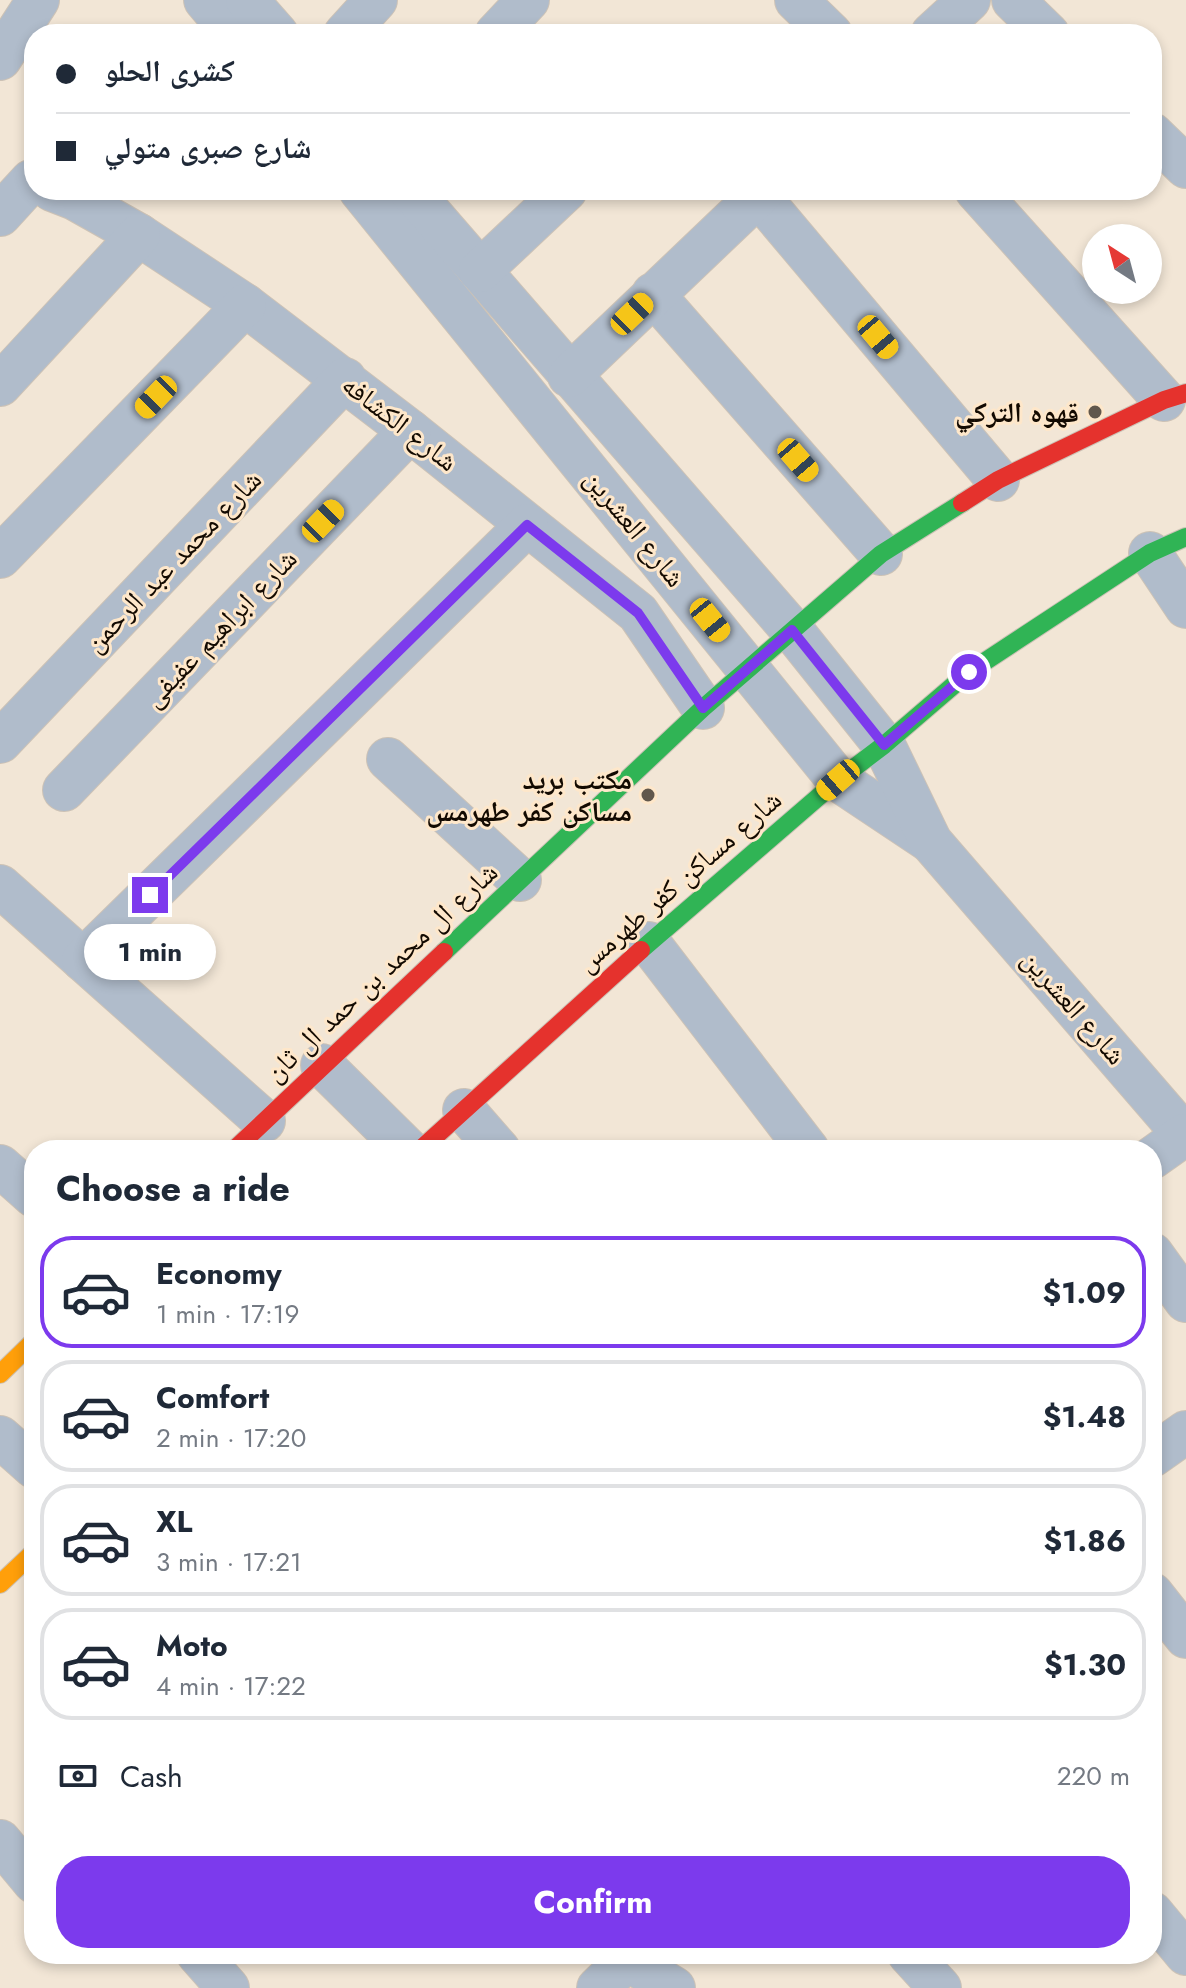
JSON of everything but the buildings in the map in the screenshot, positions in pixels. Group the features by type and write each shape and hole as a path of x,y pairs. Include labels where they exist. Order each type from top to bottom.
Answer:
{"street":[{"path":"0,59 38,0"},
{"path":"354,24 376,0"},
{"path":"505,24 528,0"},
{"path":"796,0 821,24"},
{"path":"943,24 969,0"},
{"path":"1013,0 1038,24"},
{"path":"222,17 245,24"},
{"path":"1162,144 1186,167"},
{"path":"0,215 24,199"},
{"name":"شارع الكشافه","path":"74,200 139,235 245,305 345,379 638,613 703,708"},
{"name":"شارع العشرين","path":"368,200 838,780 931,842"},
{"name":"شارع العشرين","path":"419,200 792,630 884,745 931,842 1174,1143"},
{"path":"480,271 555,200"},
{"path":"569,376 754,200"},
{"path":"767,200 998,480"},
{"path":"986,200 1175,396"},
{"path":"0,385 139,235"},
{"path":"653,294 881,554"},
{"path":"0,557 245,305"},
{"name":"شارع محمد عبد الرحمن","path":"0,742 345,379"},
{"name":"شارع ال محمد بن حمد ال ثان","path":"244,1140 703,708 881,554 998,480 1175,396"},
{"name":"شارع ابراهيم عفيفى","path":"64,790 410,431"},
{"path":"83,960 527,525"},
{"path":"1168,545 1186,607"},
{"name":"شارع مساكن كفر طهرمس","path":"431,1140 649,943 969,672 1168,545"},
{"path":"388,759 520,880"},
{"path":"0,886 264,1121"},
{"path":"649,943 800,1140"},
{"path":"322,1065 398,1140"},
{"path":"464,1110 490,1140"},
{"path":"0,1166 24,1187"},
{"path":"1162,1268 1186,1301"},
{"path":"0,1374 24,1351"},
{"path":"1162,1449 1186,1432"},
{"path":"0,1437 24,1458"},
{"path":"1162,1607 1186,1637"},
{"path":"0,1841 24,1870"},
{"path":"1162,1925 1186,1954"},
{"path":"207,1964 228,1988"},
{"path":"918,1964 940,1988"},
{"path":"614,1967 674,1988"}],"traffic: fast":[{"path":"444,952 703,708 881,554 962,503"},
{"path":"641,950 969,672 1150,553 1186,537"}],"traffic: slow":[{"path":"0,1374 24,1351"},
{"path":"0,1584 24,1561"}],"traffic: jam":[{"path":"962,503 998,480 1164,400 1186,393"},
{"path":"431,1140 641,950"},
{"path":"245,1140 444,952"}],"place":[{"name":"قهوه التركي","path":"1095,412"},
{"name":"مكتب بريد مساكن كفر طهرمس","path":"648,795"}],"route":[{"path":"150,895 527,525 638,613 703,708 792,630 884,745 969,672"}]}
